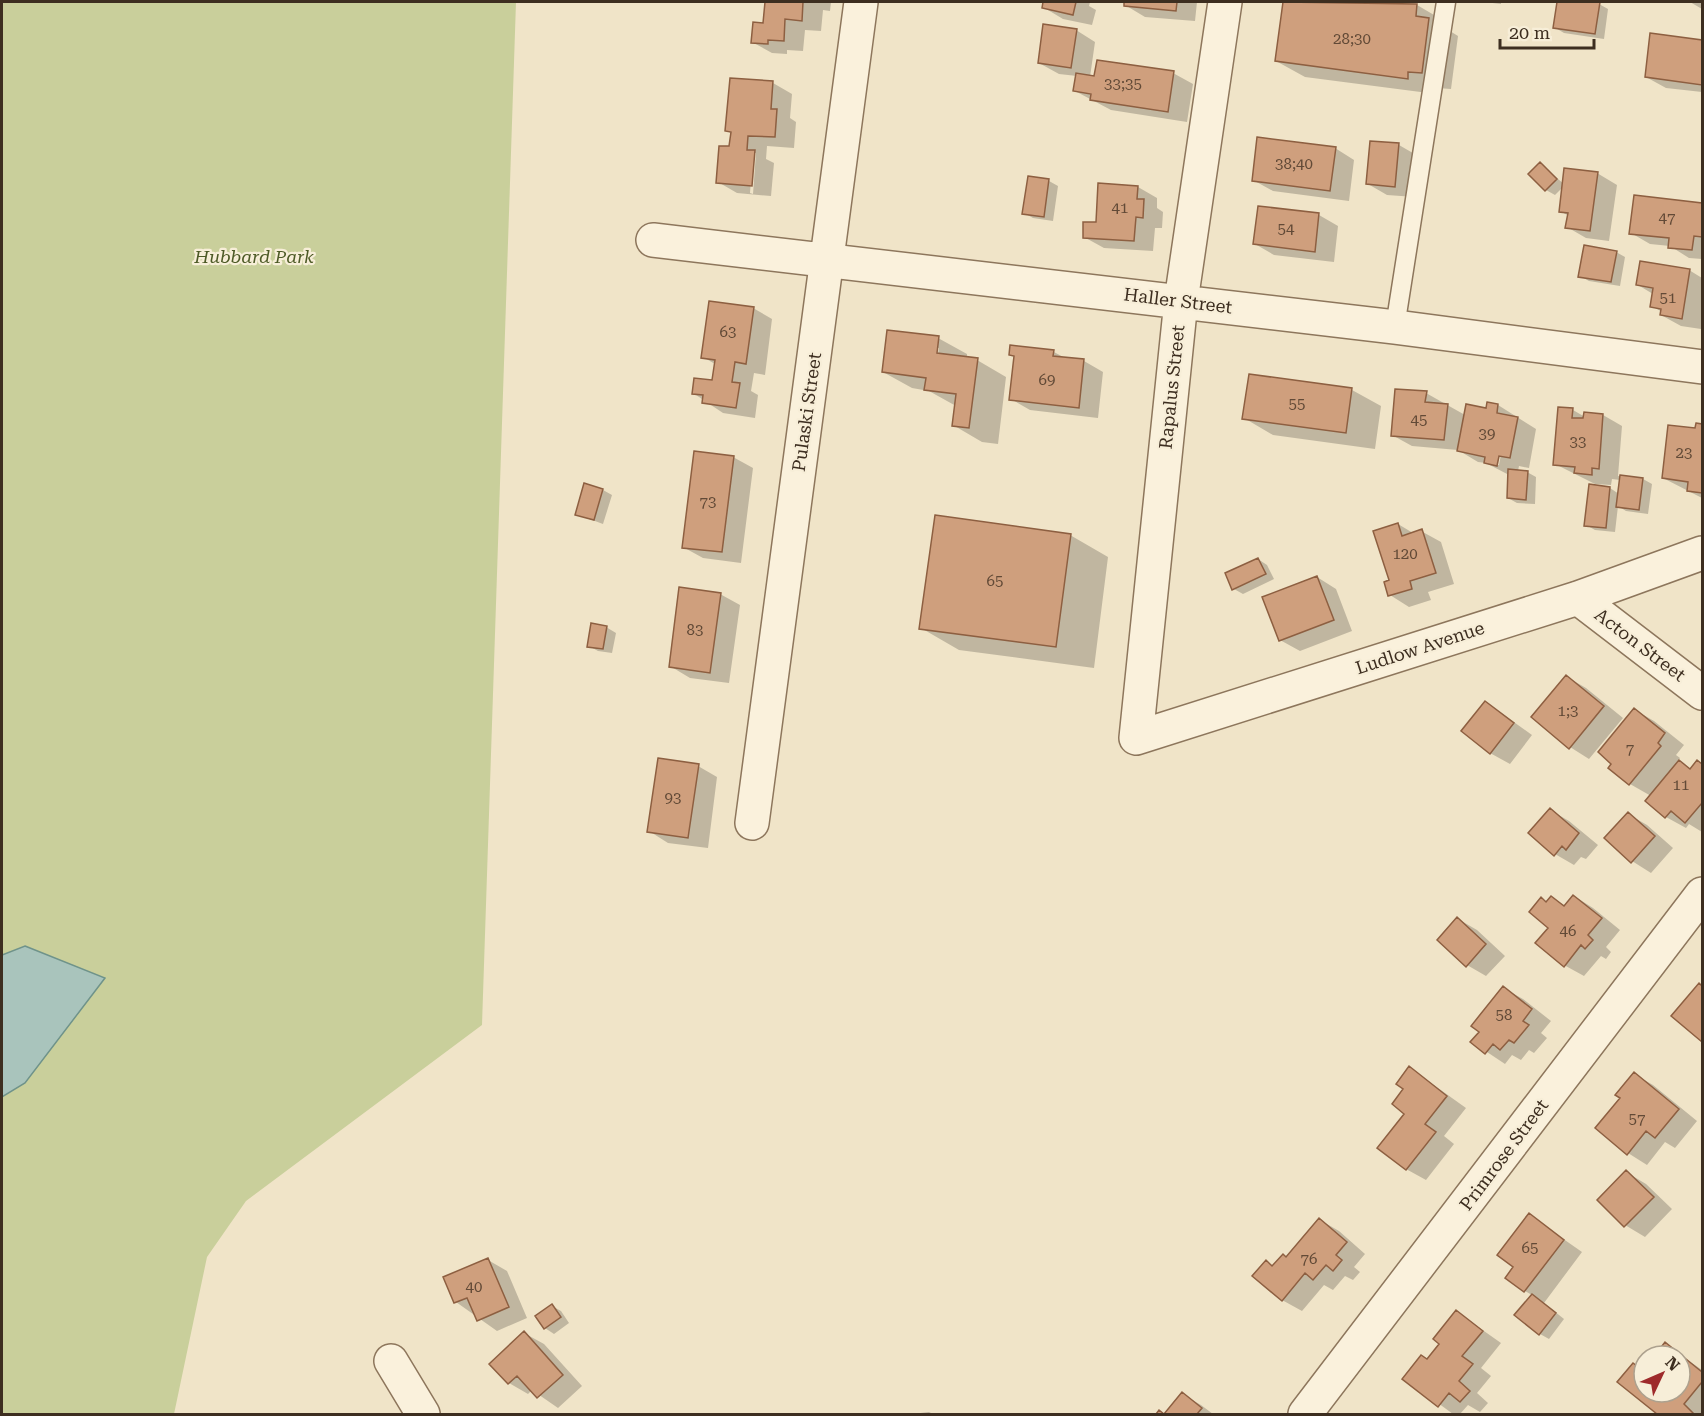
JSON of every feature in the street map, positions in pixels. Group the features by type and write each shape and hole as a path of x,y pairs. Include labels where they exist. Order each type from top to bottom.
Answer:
{"street":[{"name":"Pulaski Street","path":"752,823 861,2"},
{"name":"Rapalus Street","path":"1136,738 1180,302 1225,2"},
{"name":"Haller Street","path":"653,240 1395,327 1702,367"},
{"name":"Ludlow Avenue","path":"1136,738 1578,598 1702,553"},
{"name":"Acton Street","path":"1578,598 1702,693"},
{"name":"Primrose Street","path":"1316,1410 1702,894"},
{"path":"391,1361 423,1414"}],"lane":[{"path":"1395,327 1446,2"}],"green space":[{"name":"Hubbard Park","path":"2,2 516,2 482,1025 246,1201 207,1257 174,1414 2,1414"}],"water":[{"path":"25,946 105,978 25,1083 2,1097 2,955"}],"building":[{"path":"765,2 803,2 802,21 785,19 784,41 768,40 768,44 751,43 753,22 763,23"},
{"path":"1043,2 1076,2 1073,15 1042,8"},
{"path":"1124,2 1177,2 1176,11 1124,6"},
{"path":"1283,2 1417,4 1416,16 1429,18 1422,73 1408,72 1408,79 1275,61"},
{"path":"1557,2 1600,2 1595,34 1553,28"},
{"path":"1043,24 1077,29 1071,68 1038,63"},
{"path":"1650,33 1702,40 1702,85 1645,77"},
{"path":"1097,60 1174,71 1168,112 1090,100 1091,94 1073,91 1076,73 1094,76"},
{"path":"730,78 773,81 771,109 777,109 775,137 748,136 747,150 755,150 752,186 716,183 719,146 729,146 731,132 725,131"},
{"path":"1257,137 1336,147 1330,191 1252,181"},
{"path":"1370,141 1399,143 1395,187 1366,184"},
{"path":"1540,162 1557,179 1545,191 1528,174"},
{"path":"1564,168 1598,172 1590,231 1565,228 1568,213 1559,212"},
{"path":"1028,176 1049,179 1044,217 1022,214"},
{"path":"1098,183 1138,186 1137,199 1144,199 1143,218 1136,217 1134,241 1083,238 1083,222 1096,222"},
{"path":"1634,195 1702,203 1702,237 1694,236 1692,250 1668,248 1669,238 1629,234"},
{"path":"1258,206 1319,213 1315,252 1253,244"},
{"path":"1584,245 1617,251 1611,282 1578,277"},
{"path":"1640,261 1690,269 1682,319 1660,315 1661,309 1650,307 1653,288 1636,285"},
{"path":"709,301 754,307 746,364 735,362 732,382 740,383 736,408 702,403 703,395 692,394 694,378 712,380 715,360 701,358"},
{"path":"887,330 939,336 937,353 978,358 969,428 952,426 956,394 924,390 926,378 882,372"},
{"path":"1010,345 1054,350 1053,356 1084,359 1079,408 1009,400 1014,356 1009,355"},
{"path":"1249,374 1352,388 1346,433 1242,419"},
{"path":"1395,389 1427,391 1425,402 1448,404 1444,440 1391,436"},
{"path":"1487,402 1498,404 1497,413 1518,417 1510,458 1499,456 1497,466 1484,463 1485,457 1457,451 1466,404 1486,408"},
{"path":"1558,407 1573,408 1572,418 1583,418 1584,412 1603,414 1599,469 1592,468 1592,475 1574,473 1575,467 1553,465"},
{"path":"1696,423 1702,424 1702,493 1687,491 1688,482 1662,478 1668,425 1695,428"},
{"path":"694,451 734,456 722,552 682,548"},
{"path":"1508,469 1528,471 1526,500 1507,498"},
{"path":"1620,475 1643,478 1639,510 1616,507"},
{"path":"584,483 603,489 594,520 575,515"},
{"path":"1589,484 1610,487 1606,528 1584,526"},
{"path":"935,515 1071,534 1056,647 919,629"},
{"path":"1398,523 1402,536 1422,529 1436,573 1410,581 1412,589 1388,596 1384,582 1389,580 1373,531"},
{"path":"1258,558 1266,574 1232,590 1225,573"},
{"path":"1317,576 1334,620 1279,641 1262,597"},
{"path":"679,587 721,593 710,673 669,667"},
{"path":"591,623 607,626 603,649 587,647"},
{"path":"1566,675 1604,706 1569,749 1531,717"},
{"path":"1485,701 1514,723 1490,754 1461,731"},
{"path":"1634,708 1665,733 1658,743 1661,746 1629,785 1608,768 1611,764 1598,752"},
{"path":"658,758 699,764 688,838 647,832"},
{"path":"1679,760 1690,769 1697,760 1702,764 1702,803 1685,823 1671,811 1665,818 1645,801"},
{"path":"1550,808 1579,833 1566,850 1562,846 1554,856 1528,833"},
{"path":"1628,812 1655,836 1631,863 1604,838"},
{"path":"1573,895 1602,918 1588,935 1593,940 1585,949 1581,945 1564,967 1535,943 1548,928 1529,912 1541,897 1546,902 1551,896 1564,906"},
{"path":"1457,917 1486,944 1466,967 1437,940"},
{"path":"1699,983 1702,986 1702,1042 1671,1016"},
{"path":"1503,986 1532,1009 1523,1021 1529,1025 1514,1043 1509,1040 1500,1050 1493,1044 1485,1054 1470,1042 1479,1032 1471,1026"},
{"path":"1409,1066 1447,1096 1425,1124 1436,1132 1406,1170 1377,1148 1404,1114 1392,1104 1403,1089 1396,1084"},
{"path":"1634,1072 1679,1109 1655,1138 1646,1131 1627,1155 1595,1128 1620,1098 1615,1095"},
{"path":"1626,1170 1654,1197 1624,1227 1597,1200"},
{"path":"1529,1213 1564,1240 1524,1292 1505,1278 1513,1267 1497,1255"},
{"path":"1319,1218 1347,1242 1336,1255 1342,1260 1333,1271 1326,1265 1313,1280 1305,1273 1282,1301 1252,1276 1266,1260 1272,1266 1283,1254 1286,1257"},
{"path":"488,1258 509,1307 477,1321 467,1298 454,1303 443,1277"},
{"path":"1532,1294 1556,1313 1539,1335 1514,1315"},
{"path":"552,1304 561,1317 544,1329 535,1316"},
{"path":"1456,1310 1483,1331 1462,1356 1473,1364 1459,1381 1470,1391 1460,1402 1449,1393 1438,1407 1402,1379 1421,1355 1427,1359 1439,1344 1433,1339"},
{"path":"524,1331 563,1375 537,1398 517,1376 508,1384 489,1364"},
{"path":"1632,1364 1632,1394 1617,1382"},
{"path":"1692,1364 1702,1372 1702,1382 1692,1394"},
{"path":"1182,1392 1202,1408 1197,1414 1164,1414"},
{"path":"1644,1404 1684,1404 1694,1414 1657,1414"}]}
